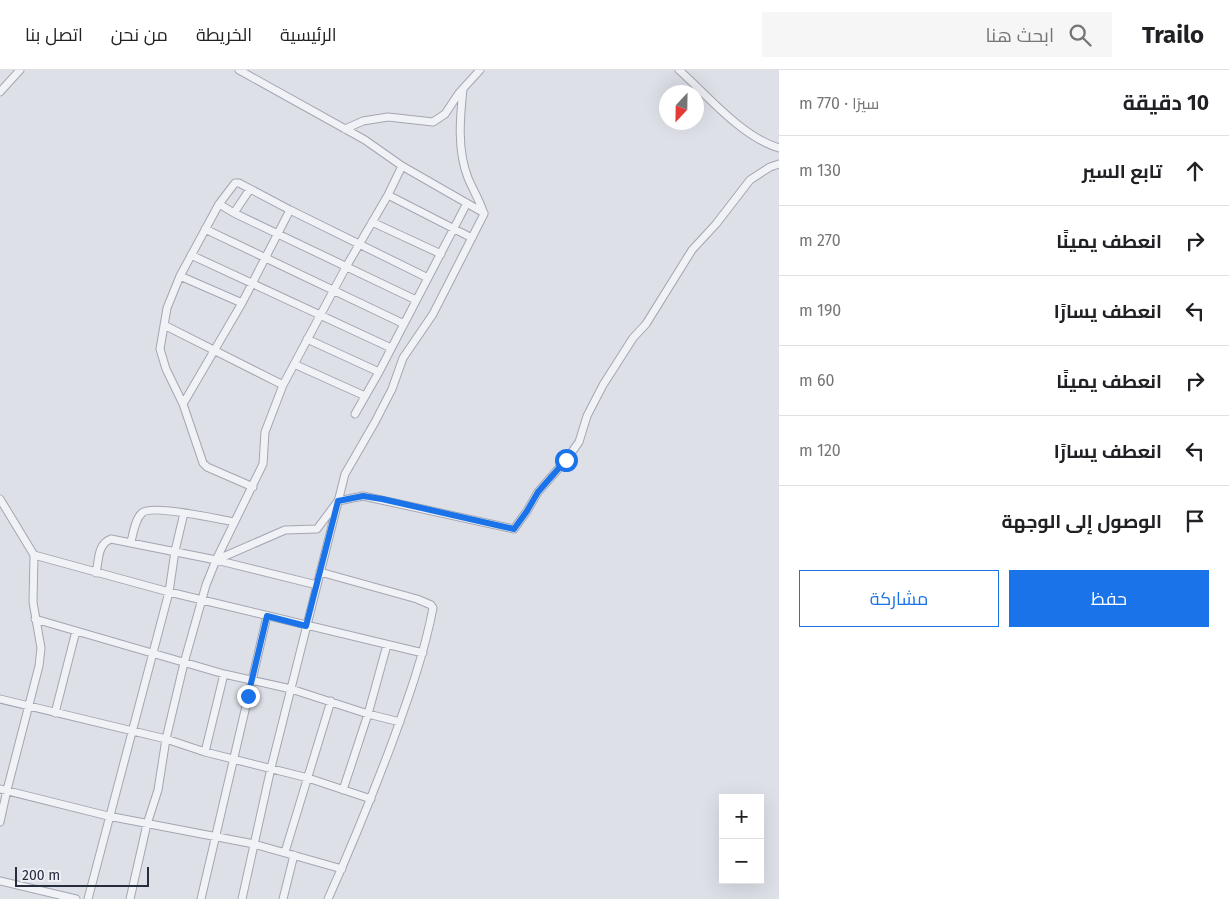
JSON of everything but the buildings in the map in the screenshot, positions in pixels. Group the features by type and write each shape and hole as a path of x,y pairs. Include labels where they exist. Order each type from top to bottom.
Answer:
{"street":[{"path":"0,92 20,70"},
{"path":"239,70 365,140 402,166 484,214"},
{"path":"345,129 363,121 388,117 433,122 445,114 480,70"},
{"path":"679,70 742,128 758,140 779,148"},
{"path":"242,899 271,768 345,474 388,397 403,358 433,314 484,214 479,198 468,177 461,146 460,115 463,89"},
{"path":"216,560 285,530 317,529 338,501 363,496 514,529 538,492 579,442 587,416 604,385 633,338 646,324 692,250 716,224 750,180 770,167 779,164"},
{"path":"130,899 147,824 158,790 166,739 201,600 216,560 263,464 266,432 283,384 333,290 388,195 402,166"},
{"path":"253,487 207,467 203,463 184,404 166,369 160,348 167,308 180,276 219,204 235,183 250,188 290,210 428,278"},
{"path":"234,213 250,188"},
{"path":"388,195 453,230 472,238"},
{"path":"356,414 467,203"},
{"path":"219,204 234,213 416,300"},
{"path":"184,404 242,303 290,210"},
{"path":"372,222 440,254"},
{"path":"205,229 404,324"},
{"path":"191,255 391,348"},
{"path":"180,276 242,303"},
{"path":"164,325 283,384"},
{"path":"307,339 379,372"},
{"path":"294,364 365,396"},
{"path":"0,499 34,555 33,602 41,648 39,666 29,706 3,790 0,822"},
{"path":"131,542 142,512 148,510 184,513 234,522"},
{"path":"88,899 108,816 169,592 174,552 184,513"},
{"path":"96,573 101,548 105,541 111,539 216,560 317,585"},
{"path":"34,555 169,592 423,653"},
{"path":"320,572 431,605 433,608 423,653 400,722 371,799 328,899"},
{"path":"201,899 267,616"},
{"path":"35,619 224,674 292,689 368,714 400,722"},
{"path":"55,713 76,631"},
{"path":"343,790 368,714 387,645"},
{"path":"205,752 224,674"},
{"path":"0,699 166,739 205,752 308,778 371,799"},
{"path":"285,852 331,701"},
{"path":"3,790 108,816 254,844 342,868"},
{"path":"283,899 294,855"},
{"path":"0,881 76,899"}],"route":[{"path":"248,696 267,616 306,626 338,501 363,496 382,499 514,529 538,492 566,460"}]}
